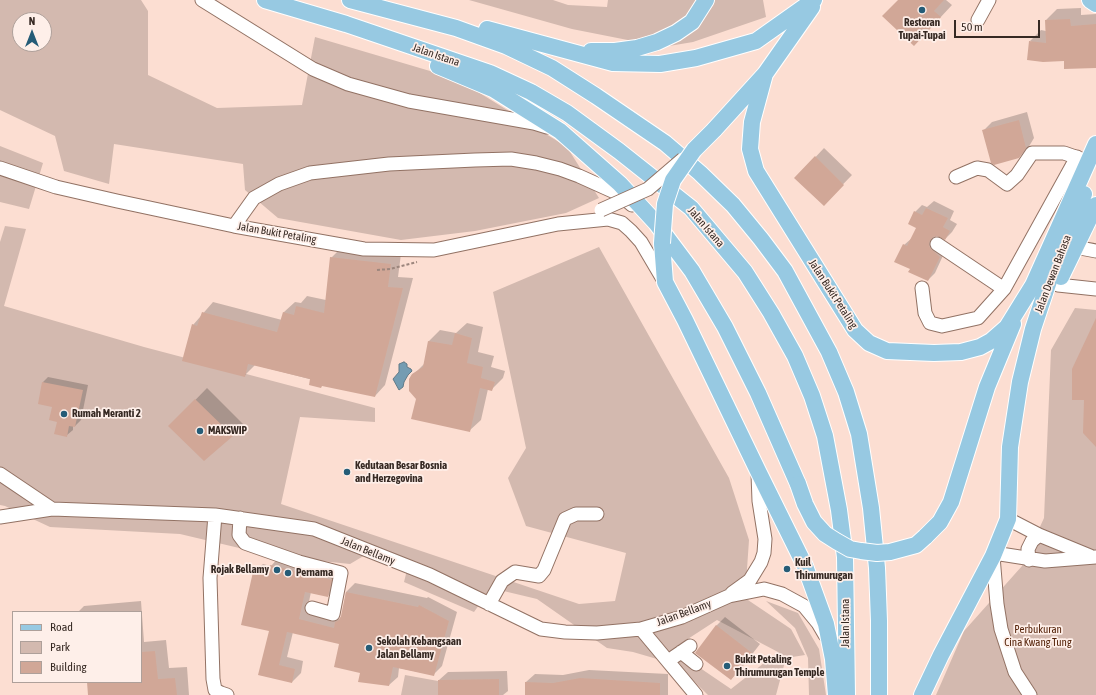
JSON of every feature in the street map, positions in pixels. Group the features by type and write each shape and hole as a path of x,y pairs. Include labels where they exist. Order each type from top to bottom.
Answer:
{"main road":[{"name":"Jalan Istana","path":"265,0 346,24 490,73 531,92 567,112 692,208 745,272 771,313 795,356 812,396 825,436 839,510 845,557 846,695"},
{"path":"350,0 456,28 506,46 552,68 665,142 733,205 761,238 785,271 829,352 846,392 859,434 871,508 877,568 879,695"},
{"path":"569,51 614,51 637,48 657,42 676,33 692,22 706,0"},
{"path":"391,11 471,25 613,64 660,64 696,58 756,41 816,0"},
{"path":"816,0 765,74 694,150 673,180 665,204 662,243 665,282 805,566 826,624 833,659 836,695"},
{"path":"1090,0 1096,4"},
{"path":"346,24 493,89 560,131 620,184 656,223 692,271 724,327 758,393 814,522 825,534 850,549 869,552 890,552 916,545 940,522 951,502 987,388 1021,304"},
{"name":"Jalan Bukit Petaling","path":"765,74 752,122 750,149 756,171 855,330 869,343 887,351 961,352 980,347 991,341 1007,327 1033,285 1096,144"},
{"name":"Jalan Dewan Bahasa","path":"1020,382 1058,285 1091,207 1087,163"},
{"path":"1033,285 1091,207"},
{"name":"Jalan Dewan Bahasa","path":"1008,519 1010,447 1020,382 1035,322 1050,278 1091,207"},
{"path":"922,695 941,655 994,555 1008,519"}],"street":[{"path":"202,0 313,69 348,84 409,101 534,123 560,131"},
{"path":"978,20 989,0"},
{"name":"Jalan Bukit Petaling","path":"558,224 600,210 648,189 694,150"},
{"path":"922,288 925,313 930,323 942,326 978,318 1004,289 1087,163 1064,153 1032,153 1017,175 1007,184 988,170 977,168 956,177"},
{"path":"234,226 254,198 279,184 310,173 389,164 511,159 536,163 579,176 619,194 656,223"},
{"name":"Jalan Bukit Petaling","path":"0,168 56,187 234,226 364,249 434,250 558,224 608,219 622,223 641,242 665,282"},
{"path":"937,244 1004,289"},
{"path":"1075,247 1096,251"},
{"path":"1058,285 1096,289"},
{"name":"Jalan Bellamy","path":"730,596 750,580 761,562 764,553 765,538 759,501 758,471"},
{"path":"0,474 52,509"},
{"name":"Jalan Bellamy","path":"0,517 52,509 215,515 314,529 430,575 541,629 565,632 597,633 641,629 682,617 730,596 764,589 782,594 804,606 818,622 830,642"},
{"path":"489,604 502,582 515,572 539,576 544,570 565,519 576,514 597,514"},
{"path":"215,515 210,578 213,679 215,690 228,695"},
{"path":"240,518 239,535 245,543 299,562 341,573 333,614 312,608"},
{"path":"1008,519 1043,536 1095,557"},
{"path":"1029,560 1028,549 1032,541 1043,536"},
{"path":"1043,536 1048,546 1045,561"},
{"path":"1030,695 1014,672 1001,629 997,604 994,555 1045,561 1095,557"},
{"path":"641,629 696,695"},
{"path":"668,660 686,649 696,664"}],"path":[{"path":"377,270 390,269 416,263 428,250"}],"green space":[{"path":"0,0 141,0 148,11 148,75 217,108 302,105 315,37 430,71 470,87 567,147 599,198 566,213 475,231 401,240 278,218 245,190 243,164 114,144 109,184 64,171 55,136 0,110"},
{"path":"469,0 553,0 568,5 607,7 608,0 763,0 766,17 693,42 663,47 572,29"},
{"path":"0,146 43,163 29,209 0,202"},
{"path":"5,226 26,229 4,306 144,347 375,408 375,422 300,417 281,504 579,604 615,601 626,553 526,526 508,478 526,448 493,292 599,247 729,478 749,540 745,598 791,629 805,655 786,658 776,695 708,695 673,661 681,655 731,689 778,652 717,620 657,659 633,652 607,648 537,599 491,588 474,612 404,582 408,566 372,551 350,564 273,556 180,534 50,527 0,505 0,242"},
{"name":"Perbukuran Cina Kwang Tung","path":"1075,308 1096,310 1096,695 936,695 964,631 1022,566 1044,518 1051,350"},
{"path":"766,601 798,613 819,649 826,695 809,695 808,658 795,628"},
{"path":"405,675 449,683 449,695 401,695"}],"water":[{"path":"404,362 412,371 404,382 403,387 399,390 393,379 399,372 399,364"}],"building":[{"path":"898,0 944,0 934,11 941,17 914,46 882,16"},
{"path":"1070,19 1071,26 1096,24 1096,68 1064,69 1064,61 1043,62 1027,60 1029,41 1046,43 1045,20"},
{"path":"1019,120 1026,148 1019,158 994,165 991,163 982,130"},
{"path":"815,156 844,185 824,206 794,178"},
{"path":"926,208 948,218 943,227 950,231 945,240 937,236 930,240 930,248 940,257 928,281 908,272 910,269 894,262 903,244 907,246 916,228 908,224 914,211 922,215"},
{"path":"330,257 391,264 388,287 403,288 375,397 322,386 321,388 309,385 310,379 248,364 245,377 182,361 192,324 197,326 202,312 277,332 283,312 294,315 296,306 324,313"},
{"path":"1096,318 1096,447 1083,433 1084,400 1072,400 1072,369"},
{"path":"455,333 472,338 467,363 483,367 481,378 495,382 492,391 480,388 470,432 411,419 416,399 409,391 409,379 412,374 423,367 428,341 452,345"},
{"name":"Rumah Meranti 2","path":"42,382 83,390 75,427 69,426 67,437 54,434 57,422 49,420 52,407 38,404"},
{"name":"MAKSWIP","path":"195,399 233,436 204,461 168,426"},
{"path":"270,565 332,580 328,597 305,592 299,619 334,628 335,622 339,620 341,616 346,592 418,607 419,605 449,621 434,676 393,667 389,686 358,682 360,673 334,667 339,644 287,632 279,665 295,669 292,683 258,675 269,631 241,625 253,572 267,575"},
{"name":"Bukit Petaling Thirumurugan Temple","path":"716,625 752,653 731,680 695,653"},
{"path":"155,651 158,679 175,678 177,695 88,695 87,683 142,683 142,652"},
{"path":"580,678 660,683 660,695 525,695 525,682 553,683"},
{"path":"499,679 499,695 438,695 438,680"}],"place":[{"name":"Restoran Tupai-Tupai","path":"922,10"},
{"name":"Rumah Meranti 2","path":"64,414"},
{"name":"MAKSWIP","path":"200,431"},
{"name":"Kedutaan Besar Bosnia and Herzegovina","path":"347,472"},
{"name":"Kuil Thirumurugan","path":"787,569"},
{"name":"Rojak Bellamy","path":"277,570"},
{"name":"Pernama","path":"288,573"},
{"name":"Sekolah Kebangsaan Jalan Bellamy","path":"369,648"},
{"name":"Bukit Petaling Thirumurugan Temple","path":"727,666"}]}
